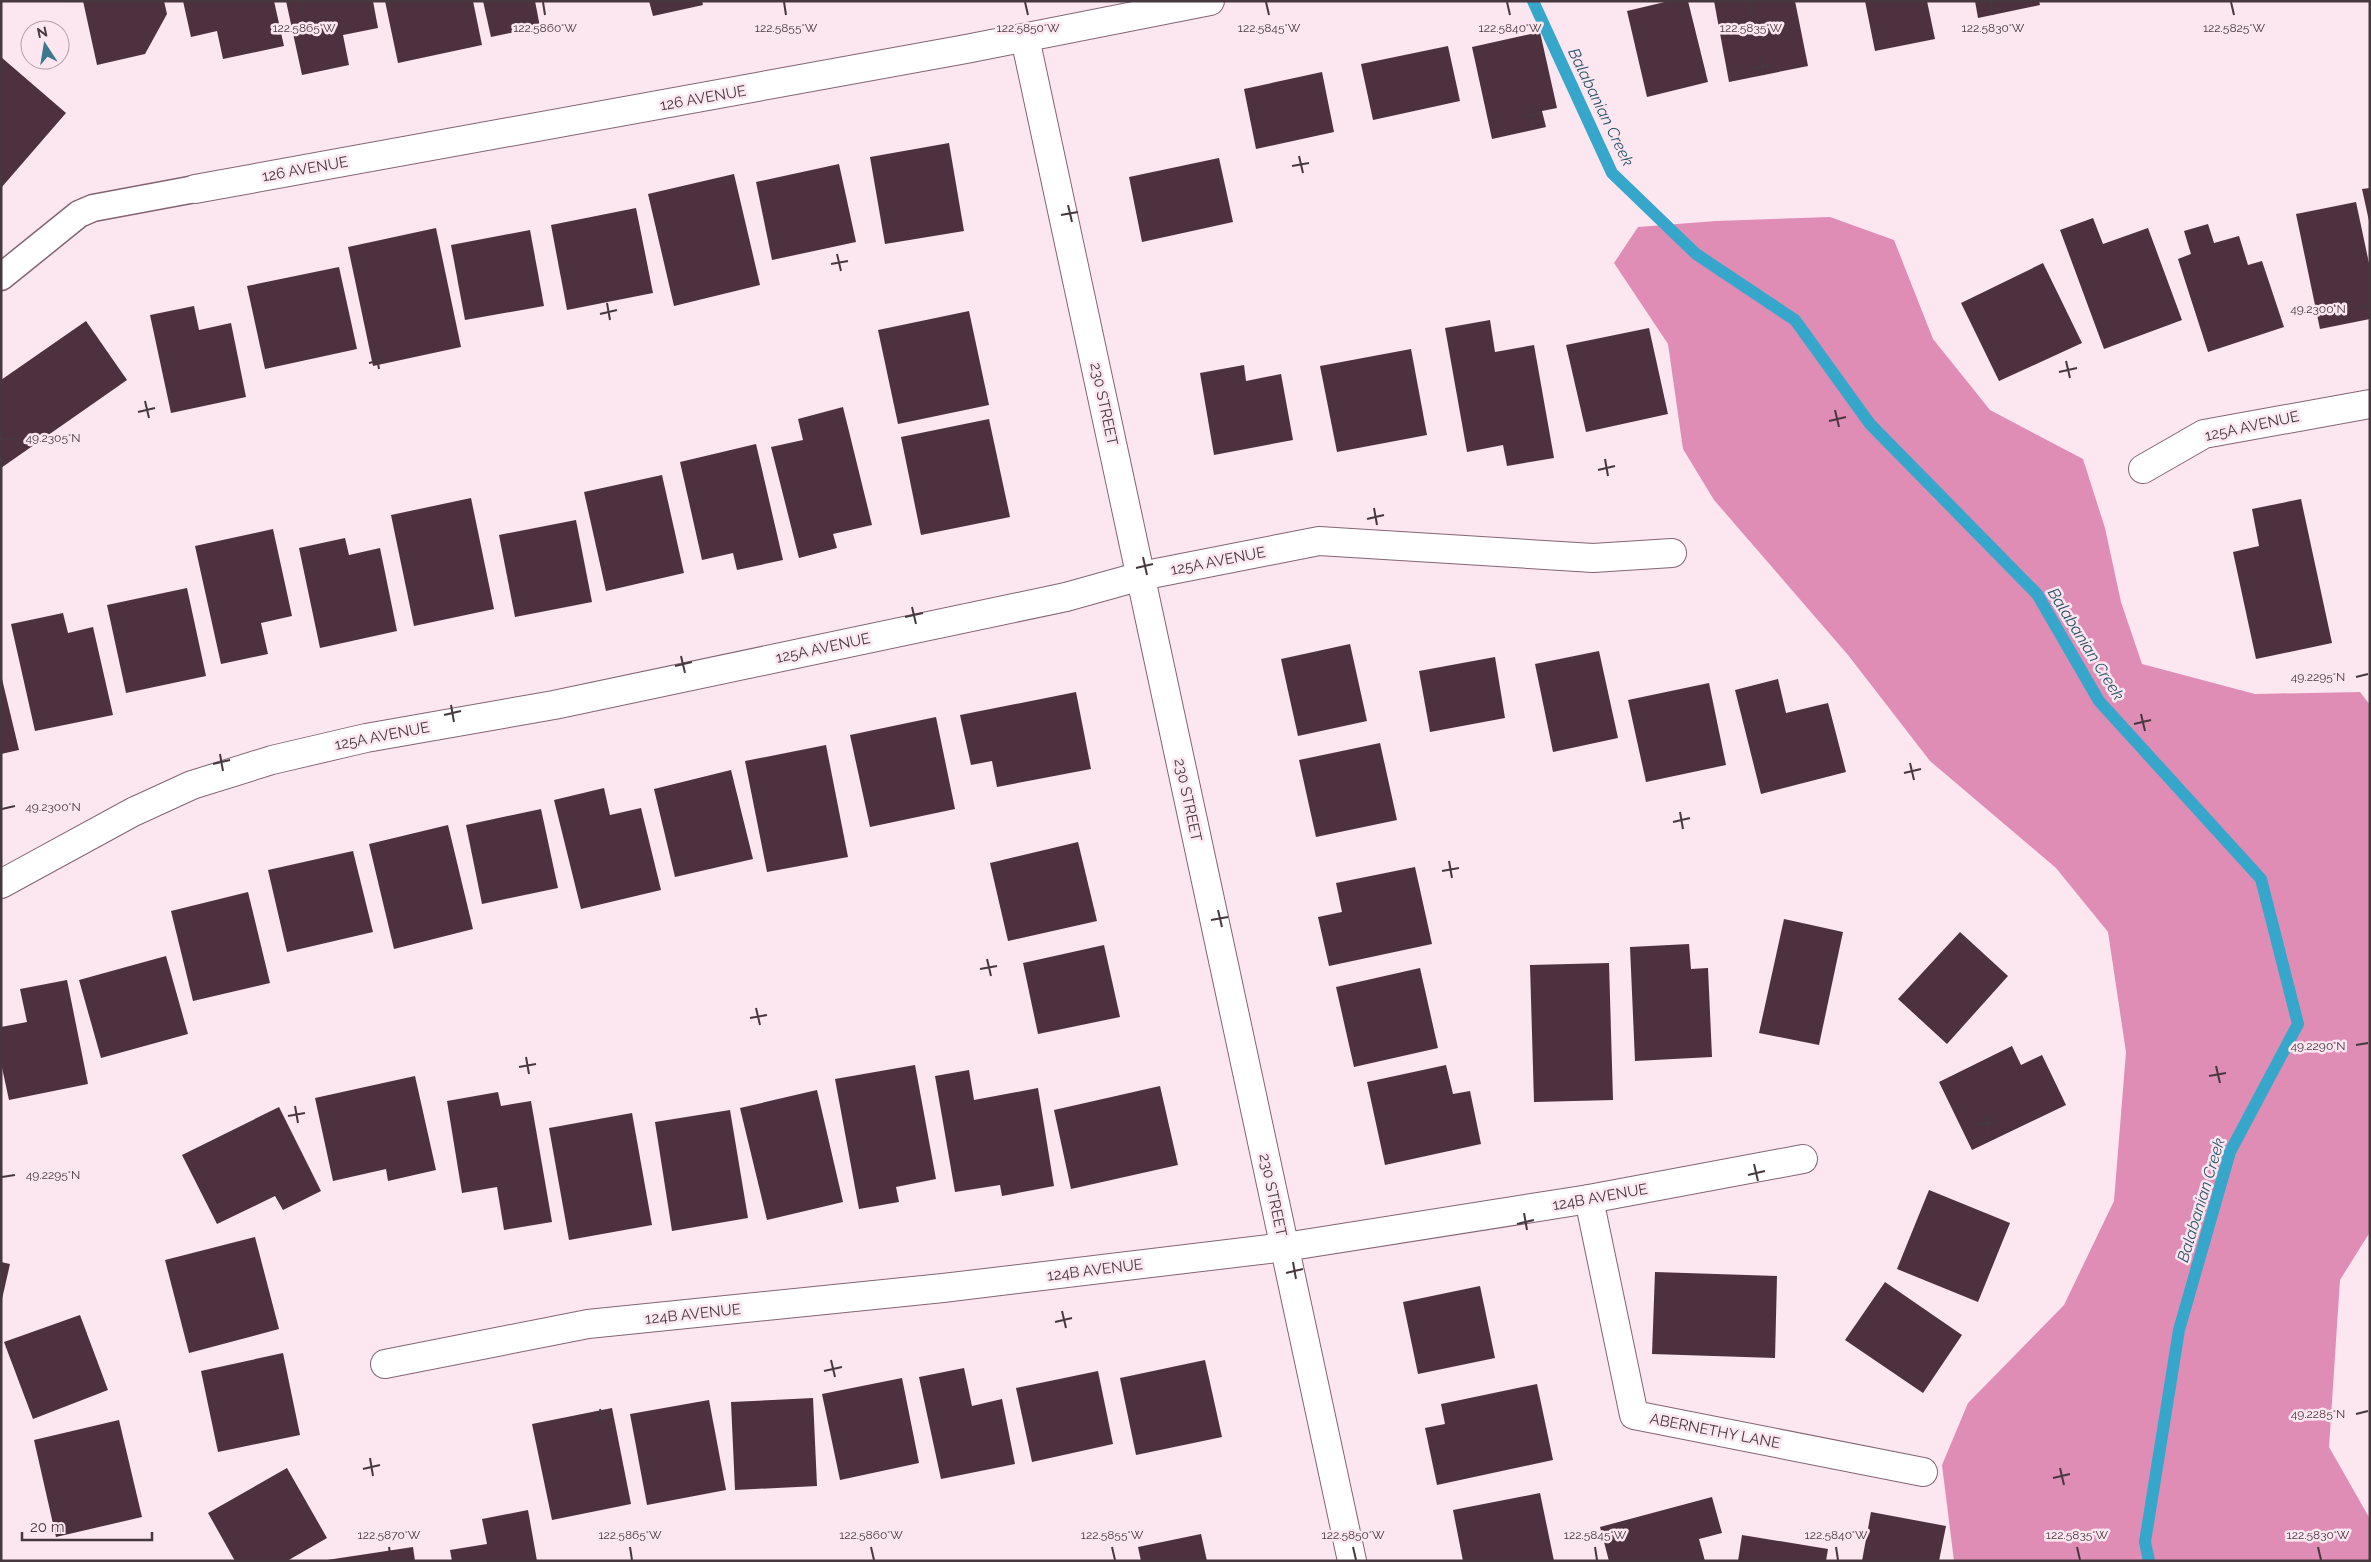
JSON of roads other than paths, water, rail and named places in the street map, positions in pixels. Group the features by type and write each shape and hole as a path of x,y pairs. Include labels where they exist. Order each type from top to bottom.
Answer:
{"street":[{"name":"126 AVENUE","path":"195,189 1025,38 1210,1"},
{"name":"230 STREET","path":"1025,38 1352,1561"},
{"name":"125A AVENUE","path":"2143,469 2204,434 2370,404"},
{"name":"125A AVENUE","path":"1,884 133,812 192,785 272,760 366,738 554,705 1057,599 1141,576 1319,542 1593,558 1672,553"},
{"name":"124B AVENUE","path":"385,1364 588,1324 943,1288 1285,1247 1589,1200 1804,1159"},
{"name":"ABERNETHY LANE","path":"1589,1200 1634,1415 1924,1472"}],"lane":[{"path":"1,277 79,214 93,208 195,189"}],"waterway":[{"name":"Balabanian Creek","path":"1533,1 1612,173 1696,254 1795,320 1870,424 2037,594 2099,701 2261,879 2298,1024 2230,1152 2179,1330 2145,1542 2149,1561"}]}
